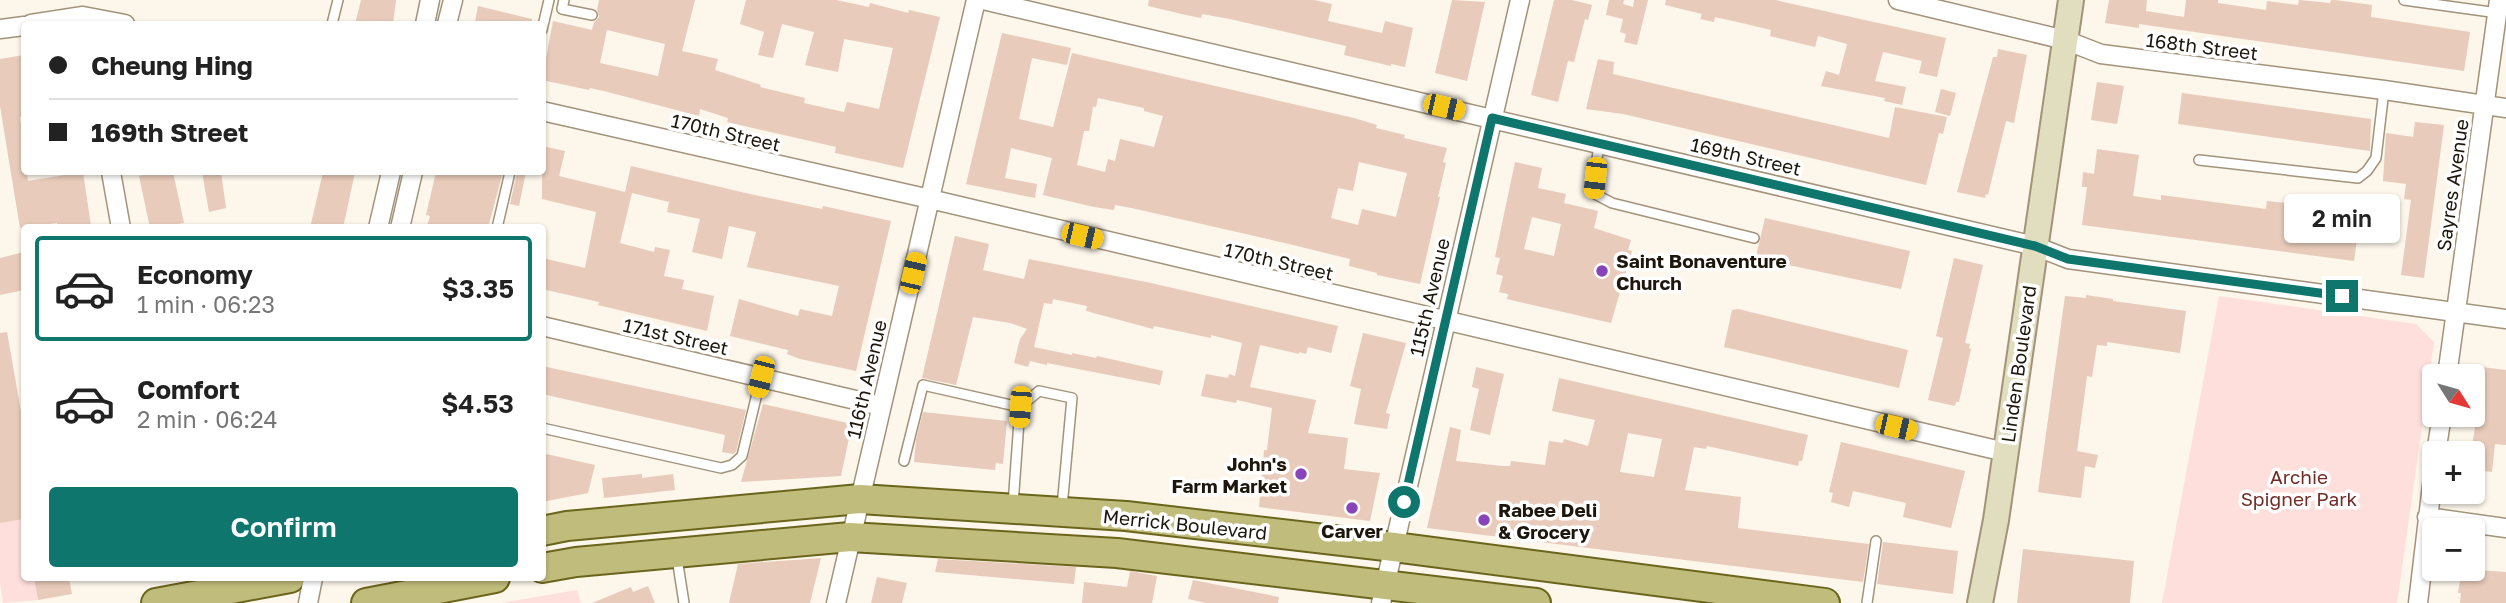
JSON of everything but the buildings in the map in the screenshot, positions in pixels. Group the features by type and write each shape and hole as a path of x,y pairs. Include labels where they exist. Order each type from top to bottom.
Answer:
{"main road":[{"name":"Linden Boulevard","path":"1980,603 1996,520 2071,0"},
{"name":"Merrick Boulevard","path":"546,530 860,499 1109,515 1394,547 1825,603"},
{"path":"1109,515 1110,553"},
{"name":"Merrick Boulevard","path":"546,567 576,562 850,537 1110,553 1383,594 1536,603"},
{"path":"156,603 185,588 258,581"},
{"path":"366,603 480,581"}],"street":[{"path":"426,21 430,0"},
{"path":"448,21 453,0"},
{"name":"116th Avenue","path":"836,603 976,0"},
{"name":"169th Street","path":"983,0 2035,246 2068,259 2506,318"},
{"name":"115th Avenue","path":"1383,594 1520,0"},
{"name":"168th Street","path":"1898,0 2065,40 2101,54 2506,108"},
{"name":"Sayres Avenue","path":"2449,364 2498,6"},
{"path":"46,21 82,14 112,21"},
{"path":"0,29 21,26"},
{"name":"170th Street","path":"546,112 2005,452"},
{"path":"112,175 120,224"},
{"path":"379,224 390,175"},
{"path":"401,224 412,175"},
{"name":"171st Street","path":"546,327 881,406"},
{"path":"2418,603 2429,504"},
{"path":"2427,517 2506,528"},
{"path":"308,603 312,581"}],"lane":[{"path":"333,21 338,0"},
{"path":"544,21 550,0"},
{"path":"564,0 562,9 592,15"},
{"path":"2404,0 2498,6"},
{"path":"2199,160 2358,178 2376,158 2384,90"},
{"path":"1599,143 1593,193 1612,203 1754,238"},
{"path":"498,224 509,175"},
{"path":"546,429 721,468 733,465 741,456 761,377"},
{"path":"904,461 923,385 1020,407"},
{"path":"1013,509 1020,407 1039,391 1072,398 1061,512"},
{"path":"1867,603 1876,541"},
{"path":"676,553 684,603"}],"green space":[{"name":"Archie Spigner Park","path":"2219,296 2416,324 2434,342 2431,364 2422,364 2422,427 2397,603 2162,603"},
{"path":"21,520 21,581 35,581 38,600 3,603 0,583 0,523"},
{"path":"577,590 581,603 501,603"}],"place":[{"name":"Saint Bonaventure Church","path":"1602,271"},
{"name":"John's Farm Market","path":"1301,474"},
{"name":"Carver","path":"1352,508"},
{"name":"Rabee Deli & Grocery","path":"1484,520"}],"route":[{"path":"1404,502 1492,118 2035,246 2068,259 2342,296"}]}
